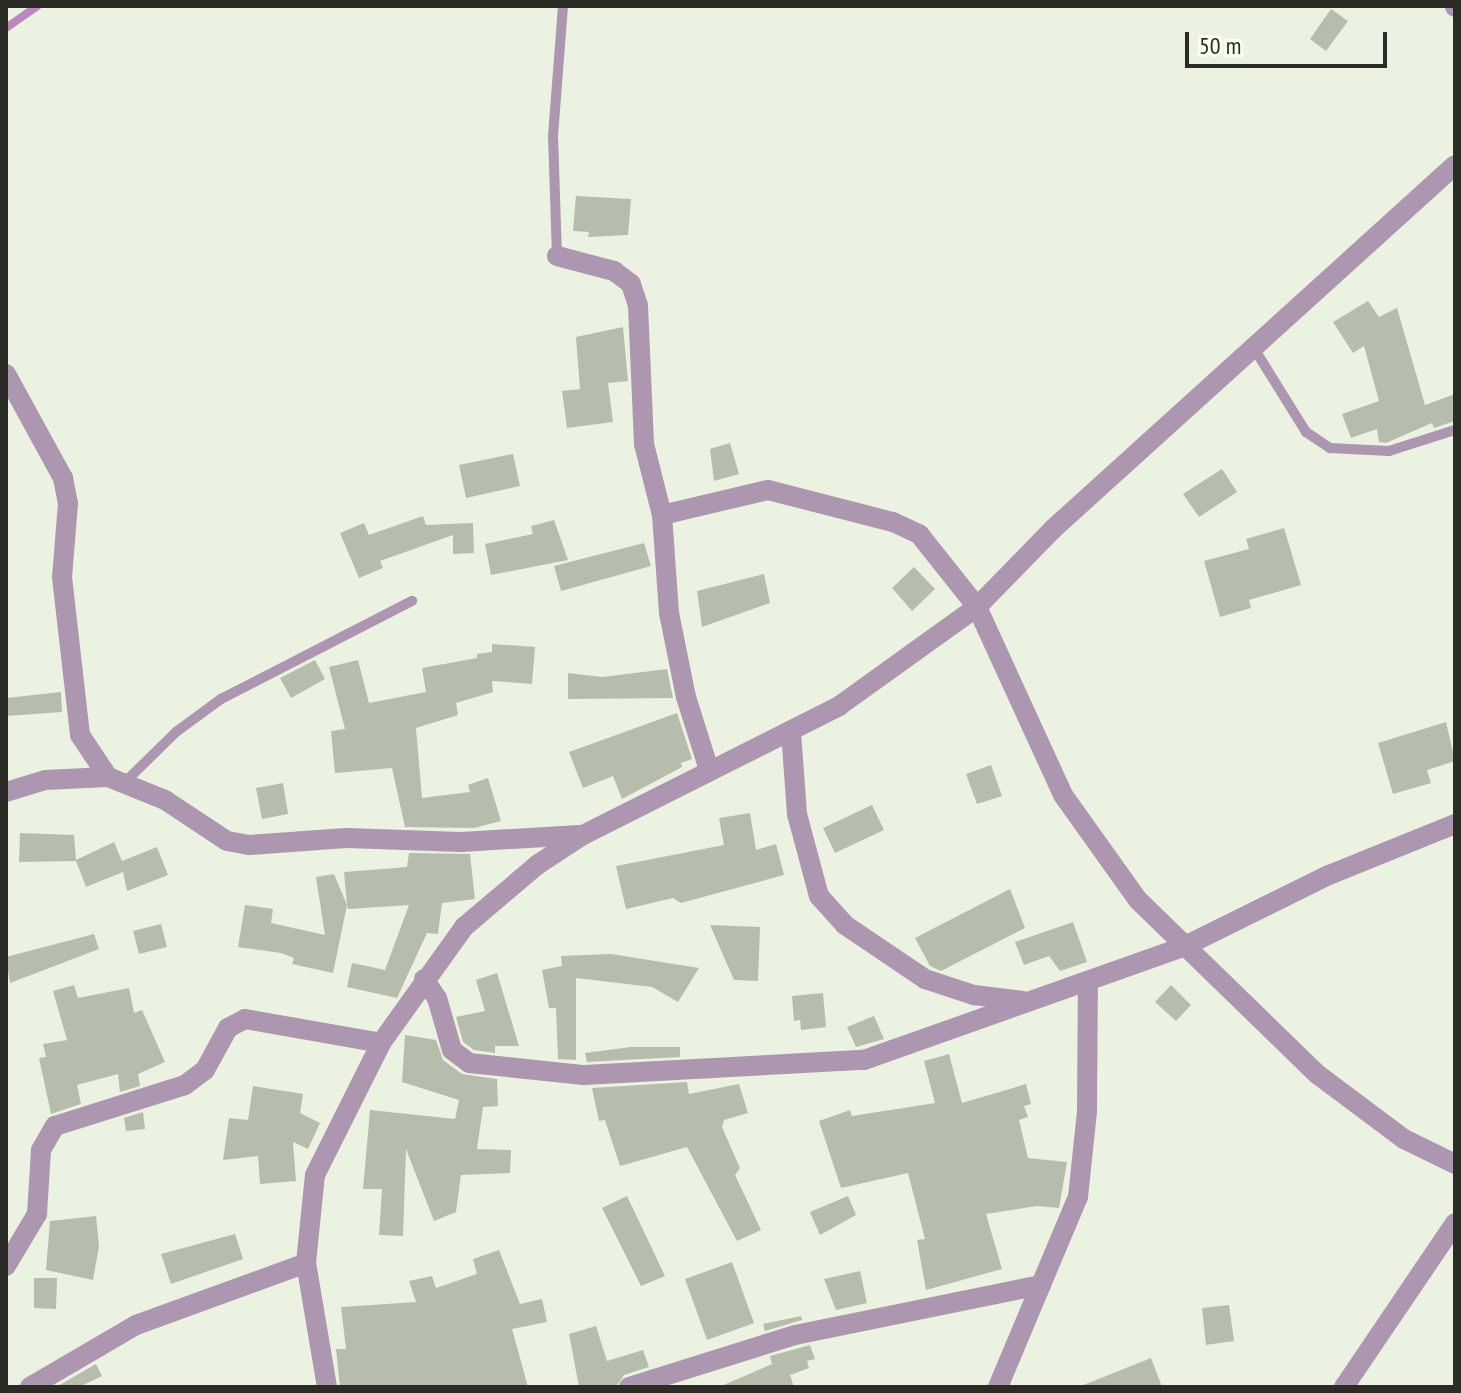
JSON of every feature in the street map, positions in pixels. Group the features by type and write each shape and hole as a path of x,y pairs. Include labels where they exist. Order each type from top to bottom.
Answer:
{"street":[{"path":"327,1387 306,1263 315,1175 381,1043 464,927 537,865 583,835 791,732 884,677 977,607 1053,529 1255,350 1455,165"},
{"path":"557,256 614,271 631,284 638,306 644,444 662,515 675,652 709,770"},
{"path":"6,374 63,478 68,503 62,577 80,735 117,779 227,841 249,845 347,838 461,842 583,835"},
{"path":"662,515 768,490 893,522 919,534 977,607 1063,795 1101,855 1183,947 1317,1074 1404,1139 1455,1164"},
{"path":"791,732 807,864 828,905 884,955 925,979 974,995 1029,1002"},
{"path":"6,792 45,780 117,779"},
{"path":"424,979 460,1060 584,1075 864,1060 1183,947 1329,875 1455,824"},
{"path":"998,1387 1078,1197 1086,1152 1088,981"},
{"path":"6,1266 37,1214 41,1150 55,1126 185,1085 205,1070 228,1028 245,1019 381,1043"},
{"path":"1344,1387 1455,1223"},
{"path":"30,1387 136,1325 306,1263"},
{"path":"629,1387 795,1335 1041,1285"}],"lane":[{"path":"557,256 553,136 563,6"},
{"path":"1255,350 1306,432 1330,448 1389,451 1455,430"},
{"path":"117,779 221,699 412,601"}],"building":[{"path":"1331,9 1348,21 1326,51 1310,39"},
{"path":"576,196 631,199 628,235 588,237 589,232 573,231"},
{"path":"1368,301 1379,317 1397,308 1425,405 1455,394 1455,421 1434,428 1432,423 1386,443 1379,442 1377,429 1351,438 1342,414 1379,401 1364,346 1353,353 1333,322"},
{"path":"623,327 628,381 608,383 613,422 567,428 562,391 580,389 576,337"},
{"path":"730,443 739,474 714,481 710,449"},
{"path":"513,454 520,486 466,498 459,465"},
{"path":"1222,469 1237,492 1199,517 1183,494"},
{"path":"423,516 426,525 473,523 474,553 453,554 453,535 380,561 383,568 359,578 340,533 364,523 369,535"},
{"path":"554,520 568,560 491,575 485,544 533,534 531,526"},
{"path":"1284,528 1301,585 1249,600 1251,608 1220,617 1204,561 1249,549 1246,539"},
{"path":"644,543 651,566 561,591 554,566"},
{"path":"914,567 935,589 912,611 892,588"},
{"path":"764,574 770,603 702,627 697,591"},
{"path":"492,644 535,647 532,684 492,681 493,692 456,703 458,715 416,728 422,798 470,792 468,785 488,778 501,821 474,828 405,827 392,768 335,773 331,731 345,729 329,667 358,660 369,703 426,692 422,668 477,658 477,654 492,652"},
{"path":"315,660 325,679 291,698 280,678"},
{"path":"667,669 673,698 568,699 568,673 602,677"},
{"path":"61,692 62,712 6,716 6,698"},
{"path":"677,713 692,759 681,763 682,767 622,799 613,776 583,788 569,752"},
{"path":"1446,722 1455,761 1427,770 1431,783 1393,794 1378,743"},
{"path":"991,765 1002,796 977,804 966,774"},
{"path":"283,783 288,814 262,819 256,788"},
{"path":"872,805 884,830 835,853 823,828"},
{"path":"750,813 756,850 776,844 784,875 681,903 673,898 626,909 616,866 724,845 719,818"},
{"path":"20,833 74,835 76,860 114,842 122,861 157,847 168,875 127,891 123,872 86,887 76,861 19,862"},
{"path":"409,853 470,854 475,899 442,903 438,934 427,933 397,998 347,987 352,963 385,970 409,905 348,909 344,872 407,867"},
{"path":"334,874 347,905 333,973 292,964 294,958 281,953 238,947 245,905 273,909 271,923 325,935 316,877"},
{"path":"1010,889 1025,928 941,971 930,966 915,938"},
{"path":"1073,922 1087,962 1060,971 1049,956 1024,965 1015,942"},
{"path":"161,924 167,947 139,954 133,931"},
{"path":"710,925 760,927 758,981 734,980"},
{"path":"94,934 99,949 10,983 6,957"},
{"path":"611,954 699,968 678,1002 652,987 576,978 576,1060 558,1059 556,1008 549,1008 542,970 562,966 561,956"},
{"path":"497,973 519,1046 495,1046 495,1053 474,1050 463,1042 456,1017 485,1011 476,980"},
{"path":"74,985 78,998 129,988 134,1013 142,1010 165,1062 138,1074 140,1086 120,1092 118,1074 77,1085 81,1104 51,1114 39,1058 46,1057 43,1044 67,1040 53,991"},
{"path":"1171,985 1191,1005 1176,1021 1155,1002"},
{"path":"823,993 826,1027 801,1030 800,1020 794,1021 792,996"},
{"path":"874,1016 884,1039 856,1047 847,1027"},
{"path":"405,1035 436,1040 443,1060 462,1074 497,1079 498,1106 483,1107 477,1149 511,1150 510,1173 461,1175 456,1212 434,1221 406,1149 403,1236 379,1235 382,1189 363,1189 370,1110 455,1119 459,1100 402,1082"},
{"path":"631,1047 680,1047 680,1057 587,1062 585,1053"},
{"path":"949,1054 962,1103 1026,1084 1031,1104 1024,1106 1028,1117 1019,1120 1028,1158 1067,1162 1059,1208 1037,1206 986,1214 1002,1269 926,1290 917,1240 925,1239 908,1173 841,1188 819,1121 850,1110 852,1116 935,1103 924,1061"},
{"path":"687,1082 689,1094 739,1084 748,1113 724,1120 722,1127 740,1168 735,1175 761,1230 737,1241 687,1147 620,1166 605,1120 599,1121 592,1088"},
{"path":"253,1086 303,1094 300,1113 320,1123 308,1149 293,1142 296,1181 260,1184 258,1156 223,1160 229,1118 248,1120"},
{"path":"143,1112 145,1129 126,1131 124,1118"},
{"path":"627,1196 665,1276 641,1286 602,1208"},
{"path":"848,1196 856,1215 820,1235 810,1212"},
{"path":"96,1216 99,1246 93,1280 46,1270 50,1221"},
{"path":"235,1234 243,1259 171,1284 161,1254"},
{"path":"499,1250 520,1304 542,1299 547,1322 512,1329 528,1387 340,1387 336,1349 346,1349 341,1307 416,1302 409,1281 432,1276 436,1288 477,1274 473,1259"},
{"path":"732,1262 754,1323 707,1340 685,1279"},
{"path":"860,1271 867,1303 836,1310 824,1279"},
{"path":"34,1278 57,1278 56,1309 34,1308"},
{"path":"1229,1305 1234,1341 1206,1345 1202,1308"},
{"path":"801,1316 802,1320 765,1331 763,1324"},
{"path":"596,1326 607,1361 643,1350 649,1367 624,1375 616,1387 579,1387 569,1334"},
{"path":"810,1345 815,1359 807,1361 809,1368 790,1375 794,1387 719,1387 772,1364 770,1356"},
{"path":"1151,1358 1162,1387 1081,1387 1081,1386"},
{"path":"96,1364 102,1376 79,1387 56,1387"}],"waterway":[{"path":"6,28 38,6"}]}
